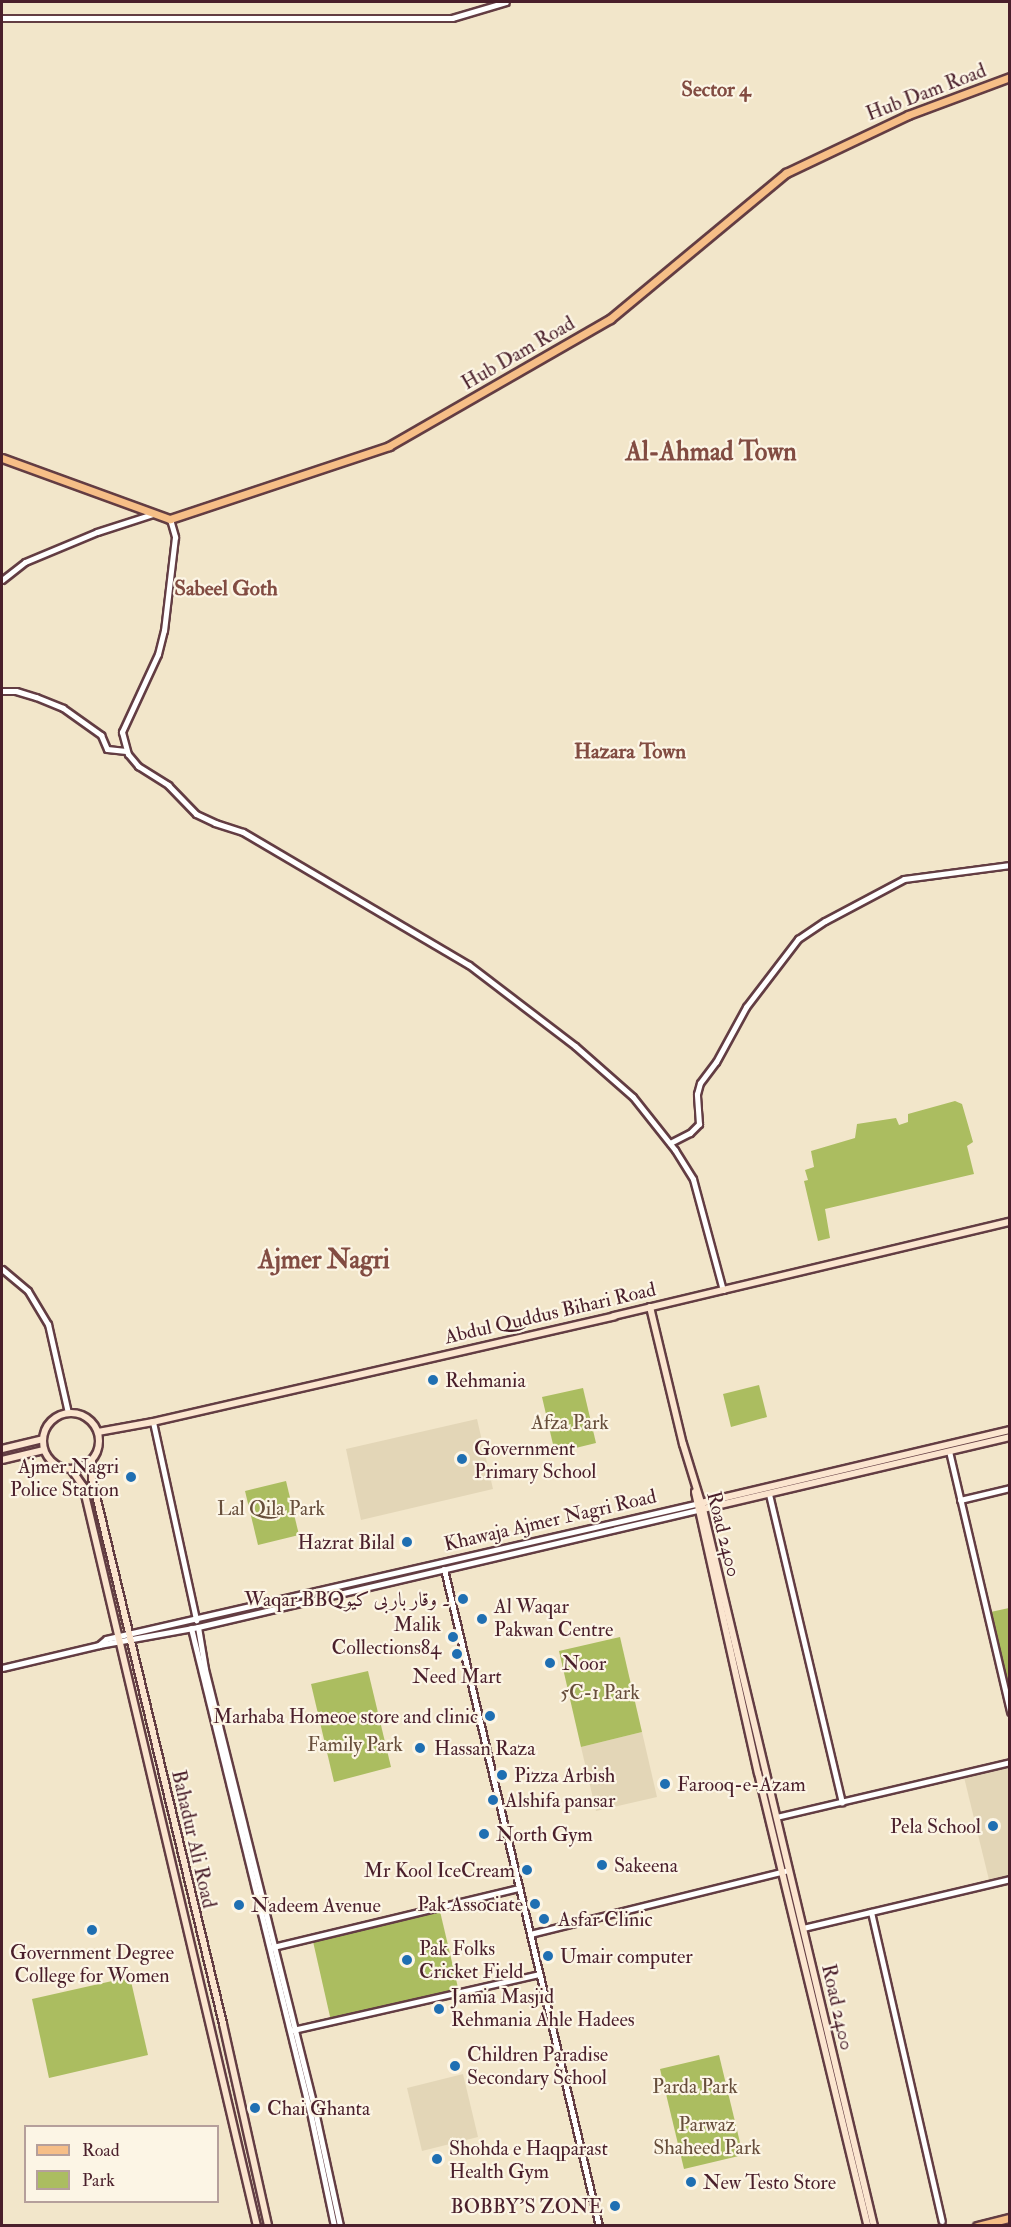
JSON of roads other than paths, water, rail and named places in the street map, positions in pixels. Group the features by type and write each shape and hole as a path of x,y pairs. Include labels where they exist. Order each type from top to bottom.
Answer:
{"main road":[{"name":"Hub Dam Road","path":"170,519 389,446 610,319 786,173 908,115 1010,77"},
{"path":"2,458 170,519"},
{"name":"Abdul Quddus Bihari Road","path":"98,1432 153,1422 1010,1222"},
{"name":"Road 2400","path":"650,1307 789,1869 874,2226"},
{"path":"68,1413 84,1416 98,1432 97,1451 92,1460 78,1469 58,1467 46,1456 44,1450 43,1438 56,1419 68,1413"},
{"name":"Khawaja Ajmer Nagri Road","path":"700,1506 769,1494 912,1456 949,1451 993,1438 1010,1430"},
{"name":"Khawaja Ajmer Nagri Road","path":"700,1506 912,1456 993,1438 1010,1437"},
{"path":"2,1449 43,1438"},
{"path":"2,1460 44,1450"},
{"name":"Bahadur Ali Road","path":"92,1460 92,1479 268,2226"},
{"name":"Bahadur Ali Road","path":"71,1469 83,1486 257,2226"},
{"name":"Road 2400","path":"700,1506 781,1872 868,2226"},
{"path":"207,2008 218,2006"},
{"path":"978,2226 1008,2218"}],"street":[{"path":"2,18 452,18 506,2"},
{"path":"2,580 25,562 97,532 153,514"},
{"path":"170,519 175,537 164,630 158,654 122,732 126,751 138,766 168,785 196,814 243,832 469,965 570,1042 633,1097 670,1143 693,1179 723,1290"},
{"path":"2,691 16,691 36,696 63,708 101,735 107,749 126,751"},
{"path":"670,1143 699,1124 697,1094 700,1083 716,1062 746,1006 798,939 825,921 904,879 1010,865"},
{"path":"2,1269 28,1291 48,1324 68,1413"},
{"path":"153,1422 195,1625 272,1948 334,2226"},
{"path":"949,1451 1010,1712"},
{"path":"960,1500 1010,1488"},
{"path":"769,1494 842,1802"},
{"name":"Khawaja Ajmer Nagri Road","path":"409,1574 462,1565 611,1530 700,1506"},
{"name":"Khawaja Ajmer Nagri Road","path":"2,1668 409,1574 460,1558 609,1523 700,1506"},
{"path":"609,1523 611,1530"},
{"path":"460,1558 462,1565"},
{"path":"444,1569 599,2226"},
{"name":"Khawaja Ajmer Nagri Road","path":"129,1638 195,1625"},
{"path":"776,1817 1010,1762"},
{"path":"530,1934 789,1869"},
{"path":"803,1928 1010,1879"},
{"path":"272,1948 519,1888"},
{"path":"871,1912 882,1969 942,2221"},
{"path":"291,2031 539,1974"},
{"path":"291,2031 340,2226"}],"place":[{"name":"Rehmania","path":"433,1380"},
{"name":"Government Primary School","path":"462,1459"},
{"name":"Ajmer Nagri Police Station","path":"131,1477"},
{"name":"Hazrat Bilal","path":"407,1542"},
{"name":"Waqar BBQ۔ وقار باربی کیو","path":"463,1599"},
{"name":"Al Waqar Pakwan Centre","path":"482,1619"},
{"name":"Malik Collections84","path":"453,1637"},
{"name":"Need Mart","path":"457,1654"},
{"name":"Noor","path":"550,1663"},
{"name":"Marhaba Homeoe store and clinic","path":"490,1716"},
{"name":"Hassan Raza","path":"420,1748"},
{"name":"Pizza Arbish","path":"502,1775"},
{"name":"Farooq-e-Azam","path":"665,1784"},
{"name":"Alshifa pansar","path":"493,1800"},
{"name":"Pela School","path":"993,1826"},
{"name":"North Gym","path":"484,1834"},
{"name":"Sakeena","path":"602,1865"},
{"name":"Mr Kool IceCream","path":"527,1870"},
{"name":"Pak Associate","path":"535,1904"},
{"name":"Nadeem Avenue","path":"239,1905"},
{"name":"Asfar Clinic","path":"544,1919"},
{"name":"Government Degree College for Women","path":"92,1930"},
{"name":"Umair computer","path":"548,1956"},
{"name":"Pak Folks Cricket Field","path":"407,1960"},
{"name":"Jamia Masjid Rehmania Ahle Hadees","path":"439,2009"},
{"name":"Children Paradise Secondary School","path":"455,2066"},
{"name":"Chai Ghanta","path":"255,2108"},
{"name":"Shohda e Haqparast Health Gym","path":"437,2159"},
{"name":"New Testo Store","path":"691,2182"},
{"name":"BOBBY'S ZONE","path":"615,2206"}],"district":[{"name":"Sector 4","path":"716,90"},
{"name":"Al-Ahmad Town","path":"711,453"},
{"name":"Sabeel Goth","path":"226,589"},
{"name":"Hazara Town","path":"630,752"},
{"name":"Ajmer Nagri","path":"324,1261"}],"park label":[{"name":"Afza Park","path":"570,1422"},
{"name":"Lal Qila Park","path":"271,1508"},
{"name":"5C-1 Park","path":"600,1692"},
{"name":"Family Park","path":"355,1744"},
{"name":"Parda Park","path":"695,2086"},
{"name":"Parwaz Shaheed Park","path":"707,2136"}]}
